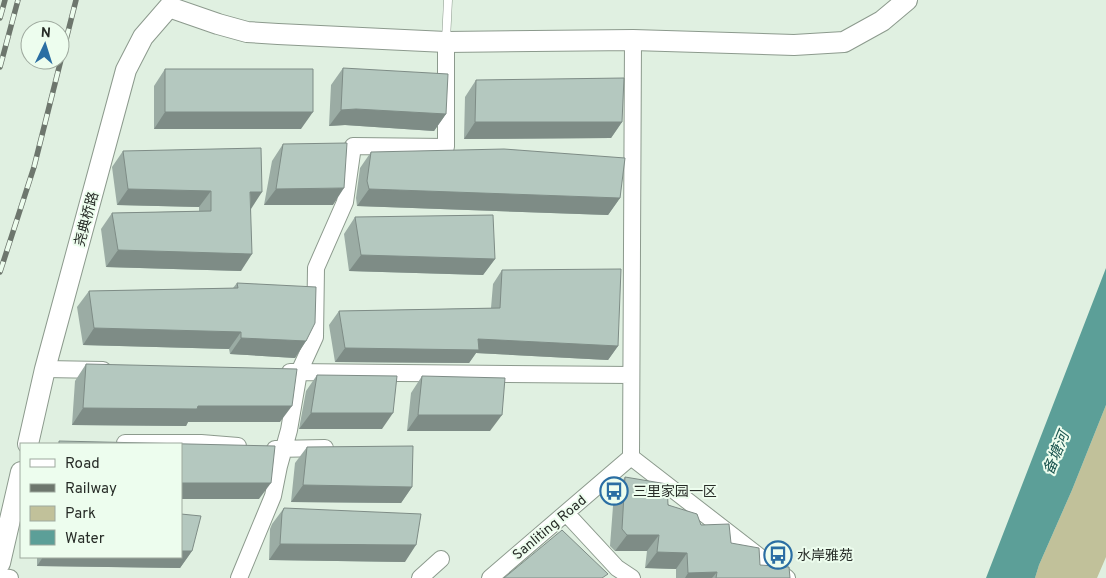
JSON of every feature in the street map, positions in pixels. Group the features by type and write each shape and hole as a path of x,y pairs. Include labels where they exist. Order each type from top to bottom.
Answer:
{"street":[{"path":"172,3 218,24 248,32 446,42 633,40 794,45 844,42 882,21 906,0"},
{"name":"尧典桥路","path":"28,443 45,369 126,70 143,37 172,3"},
{"path":"633,40 631,457 787,578"},
{"path":"239,578 273,496 289,430 299,372 315,338 316,268 345,202 353,146 446,147 446,42"},
{"path":"45,369 114,370"},
{"path":"270,372 631,375"},
{"path":"112,443 201,443 284,450 342,448"},
{"name":"Sanliting Road","path":"490,578 631,457"},
{"path":"0,563 20,476"},
{"path":"566,513 617,568 632,578"},
{"path":"420,578 441,559"},
{"path":"0,577 10,578"}],"lane":[{"path":"446,42 448,0"}],"green space":[{"path":"1106,405 1106,557 1097,578 1035,578 1039,565"}],"water":[{"name":"备塘河","path":"1106,268 1106,405 1035,578 986,578"}],"building":[{"path":"343,68 448,74 446,114 356,109 341,110"},
{"path":"165,69 313,69 313,112 165,112"},
{"path":"624,78 622,122 475,122 476,80"},
{"path":"347,143 344,188 276,189 283,144"},
{"path":"261,148 262,192 250,192 252,254 118,250 112,213 211,211 211,191 128,189 123,151"},
{"path":"504,149 625,158 620,198 369,189 367,181 371,152"},
{"path":"493,215 495,259 361,255 355,217"},
{"path":"621,269 618,346 478,339 479,350 345,348 339,311 500,308 502,270"},
{"path":"237,283 316,287 315,323 306,341 241,338 241,332 94,328 89,291 238,288"},
{"path":"86,364 297,369 292,406 198,406 197,409 83,408"},
{"path":"317,375 397,376 393,413 311,413"},
{"path":"422,376 505,378 502,415 418,415"},
{"path":"59,441 145,443 59,443"},
{"path":"182,444 275,446 271,483 182,483"},
{"path":"413,446 412,487 303,485 307,447"},
{"path":"625,477 667,484 668,505 697,514 701,525 729,524 731,543 759,548 760,565 789,567 790,578 716,578 717,572 688,573 687,553 657,552 659,535 627,535 622,529"},
{"path":"284,508 421,514 416,545 280,544"},
{"path":"182,514 201,516 192,551 182,551"},
{"path":"562,530 608,574 602,578 504,578"}],"railway":[{"path":"0,18 5,0"},
{"path":"0,67 18,0"},
{"path":"0,272 34,167 76,0"}],"place":[{"name":"三里家园一区","path":"614,491"},
{"name":"水岸雅苑","path":"778,555"}]}
